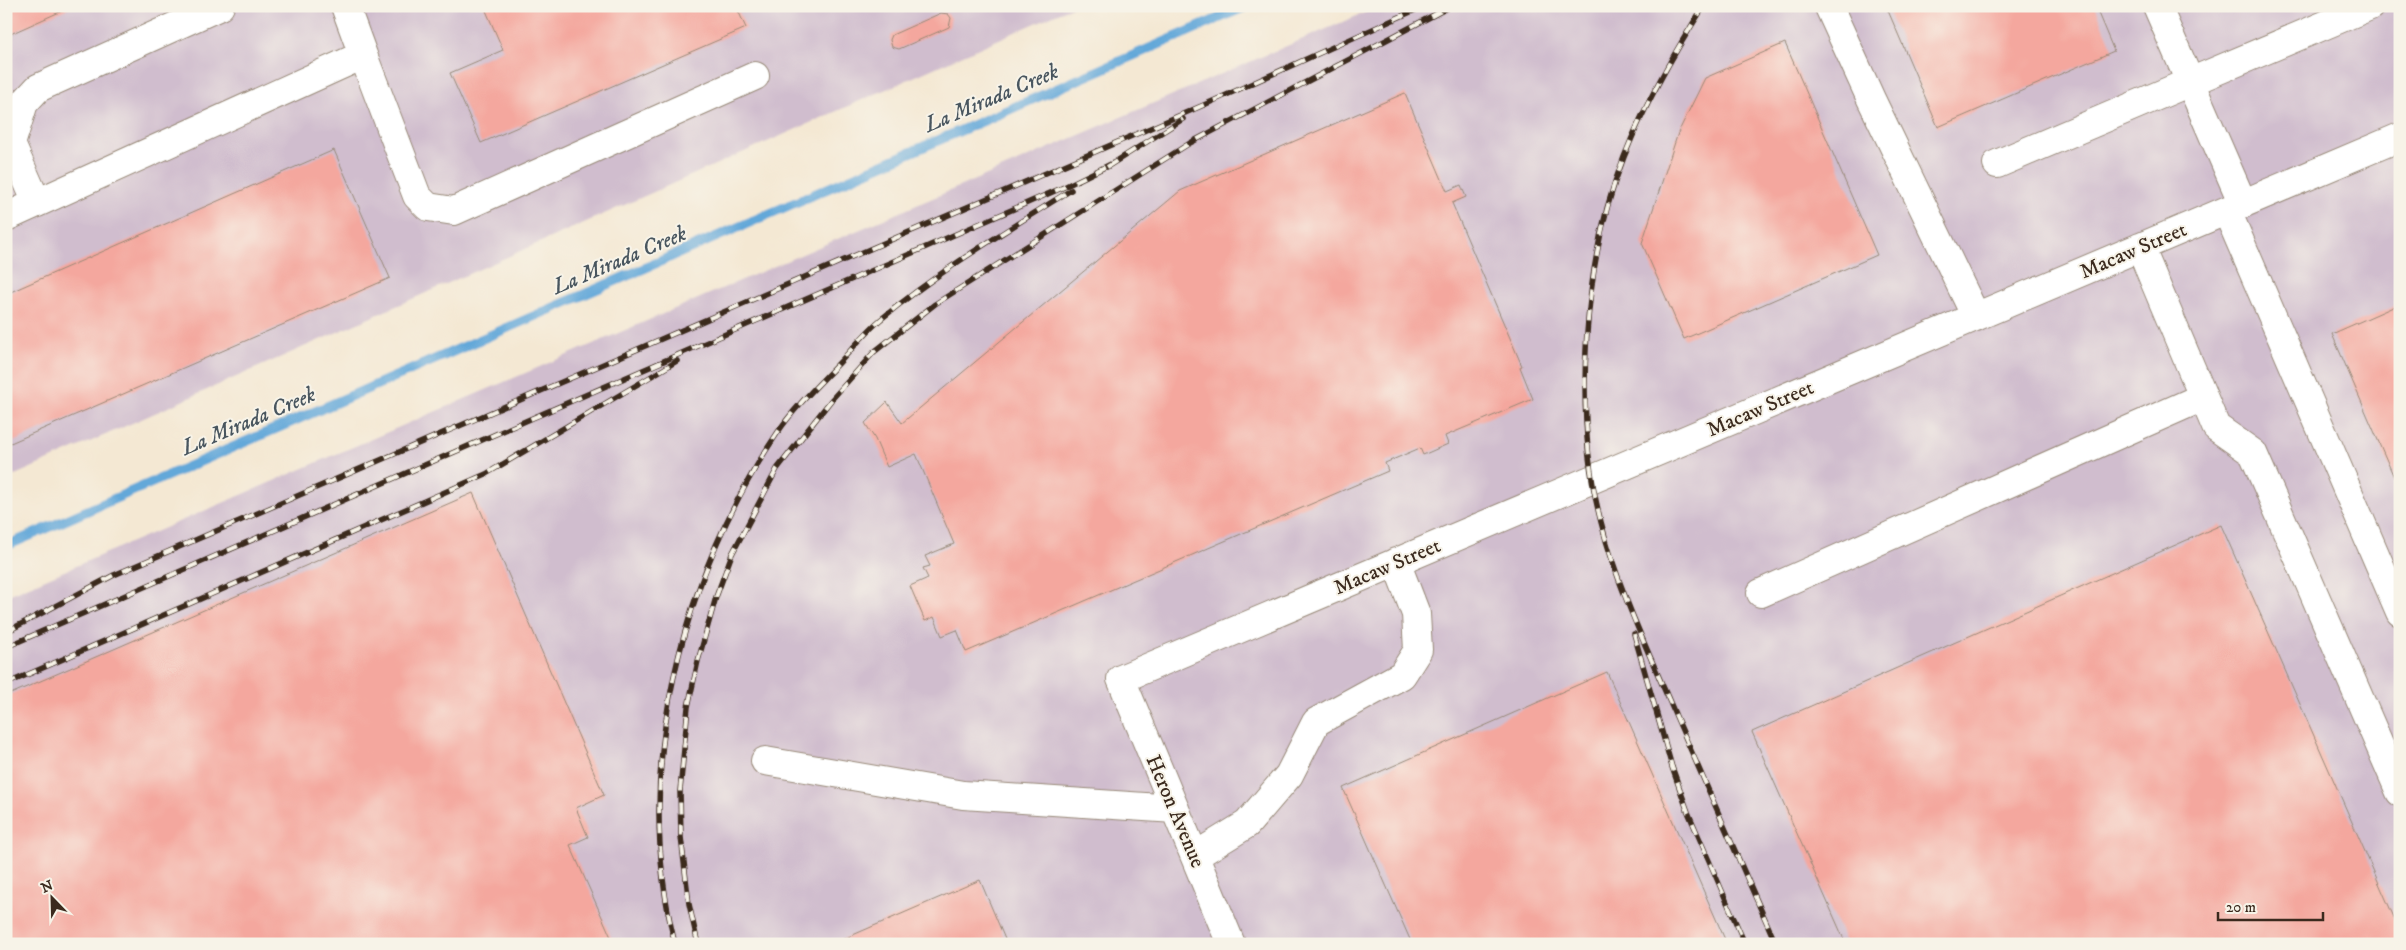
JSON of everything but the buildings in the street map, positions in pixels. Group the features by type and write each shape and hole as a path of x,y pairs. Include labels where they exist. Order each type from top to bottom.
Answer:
{"street":[{"path":"37,203 11,144 24,103 38,88 220,6"},
{"path":"345,6 417,196 428,206 454,211 755,76"},
{"path":"2157,6 2190,82 2235,207 2400,612"},
{"path":"1997,164 2370,6"},
{"path":"1829,7 1976,317"},
{"path":"6,217 363,55"},
{"name":"Macaw Street","path":"1121,679 2400,137"},
{"path":"2140,247 2216,427 2253,453 2400,792"},
{"path":"1761,593 2203,397"},
{"path":"1195,856 1247,824 1289,776 1316,722 1402,675 1418,650 1416,614 1396,562"},
{"name":"Heron Avenue","path":"1121,679 1231,944"},
{"path":"765,761 963,795 1175,809"}],"shaded area":[{"path":"6,6 1074,6 6,479"},
{"path":"1380,6 2400,6 2400,944 6,944 6,596"}],"waterway":[{"name":"La Mirada Creek","path":"6,546 1247,6"}],"railway":[{"path":"6,632 114,575 1213,101 1424,6"},
{"path":"698,944 689,904 681,837 680,791 688,707 698,661 716,597 732,554 777,469 832,399 874,352 935,304 1190,143 1451,6"},
{"path":"1704,6 1681,42 1650,99 1632,137 1610,198 1599,242 1591,290 1585,387 1587,434 1592,480 1601,522 1625,596 1654,667 1776,944"},
{"path":"1107,167 1183,119"},
{"path":"6,647 1064,187 1113,163"},
{"path":"675,944 663,878 659,812 663,744 674,678 691,613 715,549 744,489 791,414 874,325 926,284 1071,190"},
{"path":"6,684 486,474 677,361"},
{"path":"1634,634 1672,767 1688,812 1745,944"}]}
